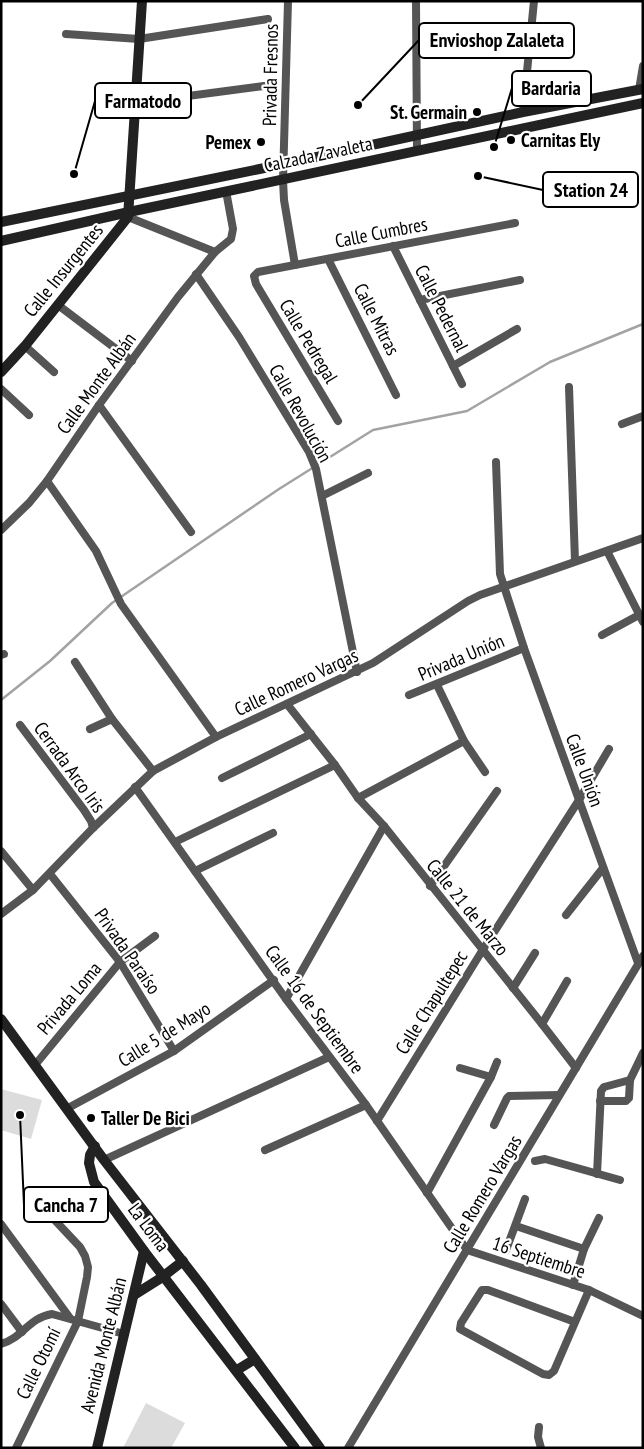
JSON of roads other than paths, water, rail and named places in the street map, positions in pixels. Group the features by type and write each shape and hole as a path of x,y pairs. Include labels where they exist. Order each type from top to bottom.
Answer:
{"main road":[{"path":"128,214 142,1"},
{"name":"Calzada Zavaleta","path":"1,222 284,164 523,112 641,90"},
{"name":"Calzada Zavaleta","path":"1,241 417,150 643,103"},
{"name":"Calle Insurgentes","path":"1,372 58,305 128,214"},
{"path":"2,1023 68,1108 104,1160 183,1262 320,1448"},
{"name":"La Loma","path":"95,1146 90,1155 89,1162 94,1182 144,1251 295,1448"},
{"name":"Avenida Monte Albán","path":"96,1448 144,1251"},
{"path":"134,1295 183,1262"},
{"path":"237,1370 255,1358"}],"street":[{"name":"Privada Fresnos","path":"288,1 283,180 284,200 295,265"},
{"path":"416,1 417,150"},
{"path":"523,112 534,1"},
{"path":"66,34 140,39 268,20"},
{"path":"641,90 643,66"},
{"path":"135,103 264,86"},
{"name":"Calle Monte Albán","path":"1,530 29,503 47,481 99,406 196,274 215,252 231,239 233,235 226,192"},
{"path":"128,214 215,252"},
{"name":"Calle Cumbres","path":"254,276 258,272 515,223"},
{"name":"Calle Pedernal","path":"393,246 462,384"},
{"name":"Calle Mitras","path":"328,258 396,395"},
{"name":"Calle Revolución","path":"196,274 238,336 309,452 316,469 357,672"},
{"name":"Calle Pedregal","path":"254,276 256,284 338,421"},
{"path":"420,300 520,280"},
{"path":"58,305 132,361"},
{"path":"453,366 517,328"},
{"path":"25,346 54,372"},
{"path":"568,387 575,561"},
{"path":"1,389 29,415"},
{"path":"99,406 191,532"},
{"path":"622,424 643,416"},
{"name":"Calle Unión","path":"496,462 499,566 524,648 638,963"},
{"path":"322,496 368,473"},
{"path":"47,481 96,551 121,604 216,737"},
{"name":"Calle Romero Vargas","path":"1,914 33,890 93,828 153,771 216,737 357,672 468,601 505,586 643,538"},
{"path":"602,635 641,619 606,551"},
{"name":"Privada Unión","path":"409,695 524,648"},
{"path":"75,662 112,718 153,771"},
{"path":"437,685 464,740 485,772"},
{"name":"Calle 21 de Marzo","path":"287,704 335,765 358,798 384,826 576,1068"},
{"path":"90,729 112,718"},
{"name":"Cerrada Arco Iris","path":"20,725 84,810 93,828"},
{"path":"222,778 311,734"},
{"path":"358,798 464,740"},
{"name":"Calle Chapultepec","path":"377,1121 482,951 579,800 609,749"},
{"path":"174,842 335,765"},
{"name":"Calle 16 de Septiembre","path":"135,787 286,999 366,1105 467,1250"},
{"path":"430,886 496,791"},
{"path":"286,999 384,826"},
{"path":"195,871 273,833"},
{"path":"1,851 33,890"},
{"path":"566,915 603,868"},
{"name":"Privada Paraíso","path":"50,874 120,962 174,1051"},
{"name":"Privada Loma","path":"35,1065 120,962 155,936"},
{"path":"513,988 534,953"},
{"name":"Calle Romero Vargas","path":"348,1448 643,956"},
{"name":"Calle 5 de Mayo","path":"68,1108 174,1051 274,980"},
{"path":"542,1024 567,981"},
{"path":"600,1101 628,1100 630,1080 643,1053"},
{"path":"104,1160 329,1057"},
{"path":"427,1193 491,1077 497,1062"},
{"path":"460,1068 491,1077"},
{"path":"597,1174 602,1088 630,1080"},
{"path":"494,1125 509,1096 560,1095"},
{"path":"265,1150 366,1105"},
{"path":"535,1161 545,1159 620,1180"},
{"path":"506,1250 525,1199"},
{"name":"Calle Otomí","path":"16,1448 74,1319 87,1278 88,1266 80,1247 50,1215"},
{"path":"573,1284 584,1249 599,1218"},
{"path":"1,1224 74,1319"},
{"path":"516,1226 584,1249"},
{"name":"16 Septiembre","path":"467,1250 573,1284 643,1316"},
{"path":"575,1322 488,1290 482,1290 460,1329 543,1374 549,1375 554,1371 589,1290"},
{"path":"1,1304 22,1332"},
{"path":"1,1344 11,1341 32,1321 42,1315 52,1314 124,1334"},
{"path":"539,1427 538,1437 541,1448"}],"waterway":[{"path":"1,700 50,661 112,603 279,489 373,430 467,411 550,362 643,324"}],"place":[{"name":"Envioshop Zalaleta","path":"358,105"},
{"name":"St. Germain","path":"477,112"},
{"name":"Carnitas Ely","path":"511,140"},
{"name":"Pemex","path":"261,142"},
{"name":"Bardaria","path":"494,147"},
{"name":"Farmatodo","path":"74,174"},
{"name":"Station 24","path":"478,176"},
{"name":"Cancha 7","path":"20,1115"},
{"name":"Taller De Bici","path":"91,1118"}]}
